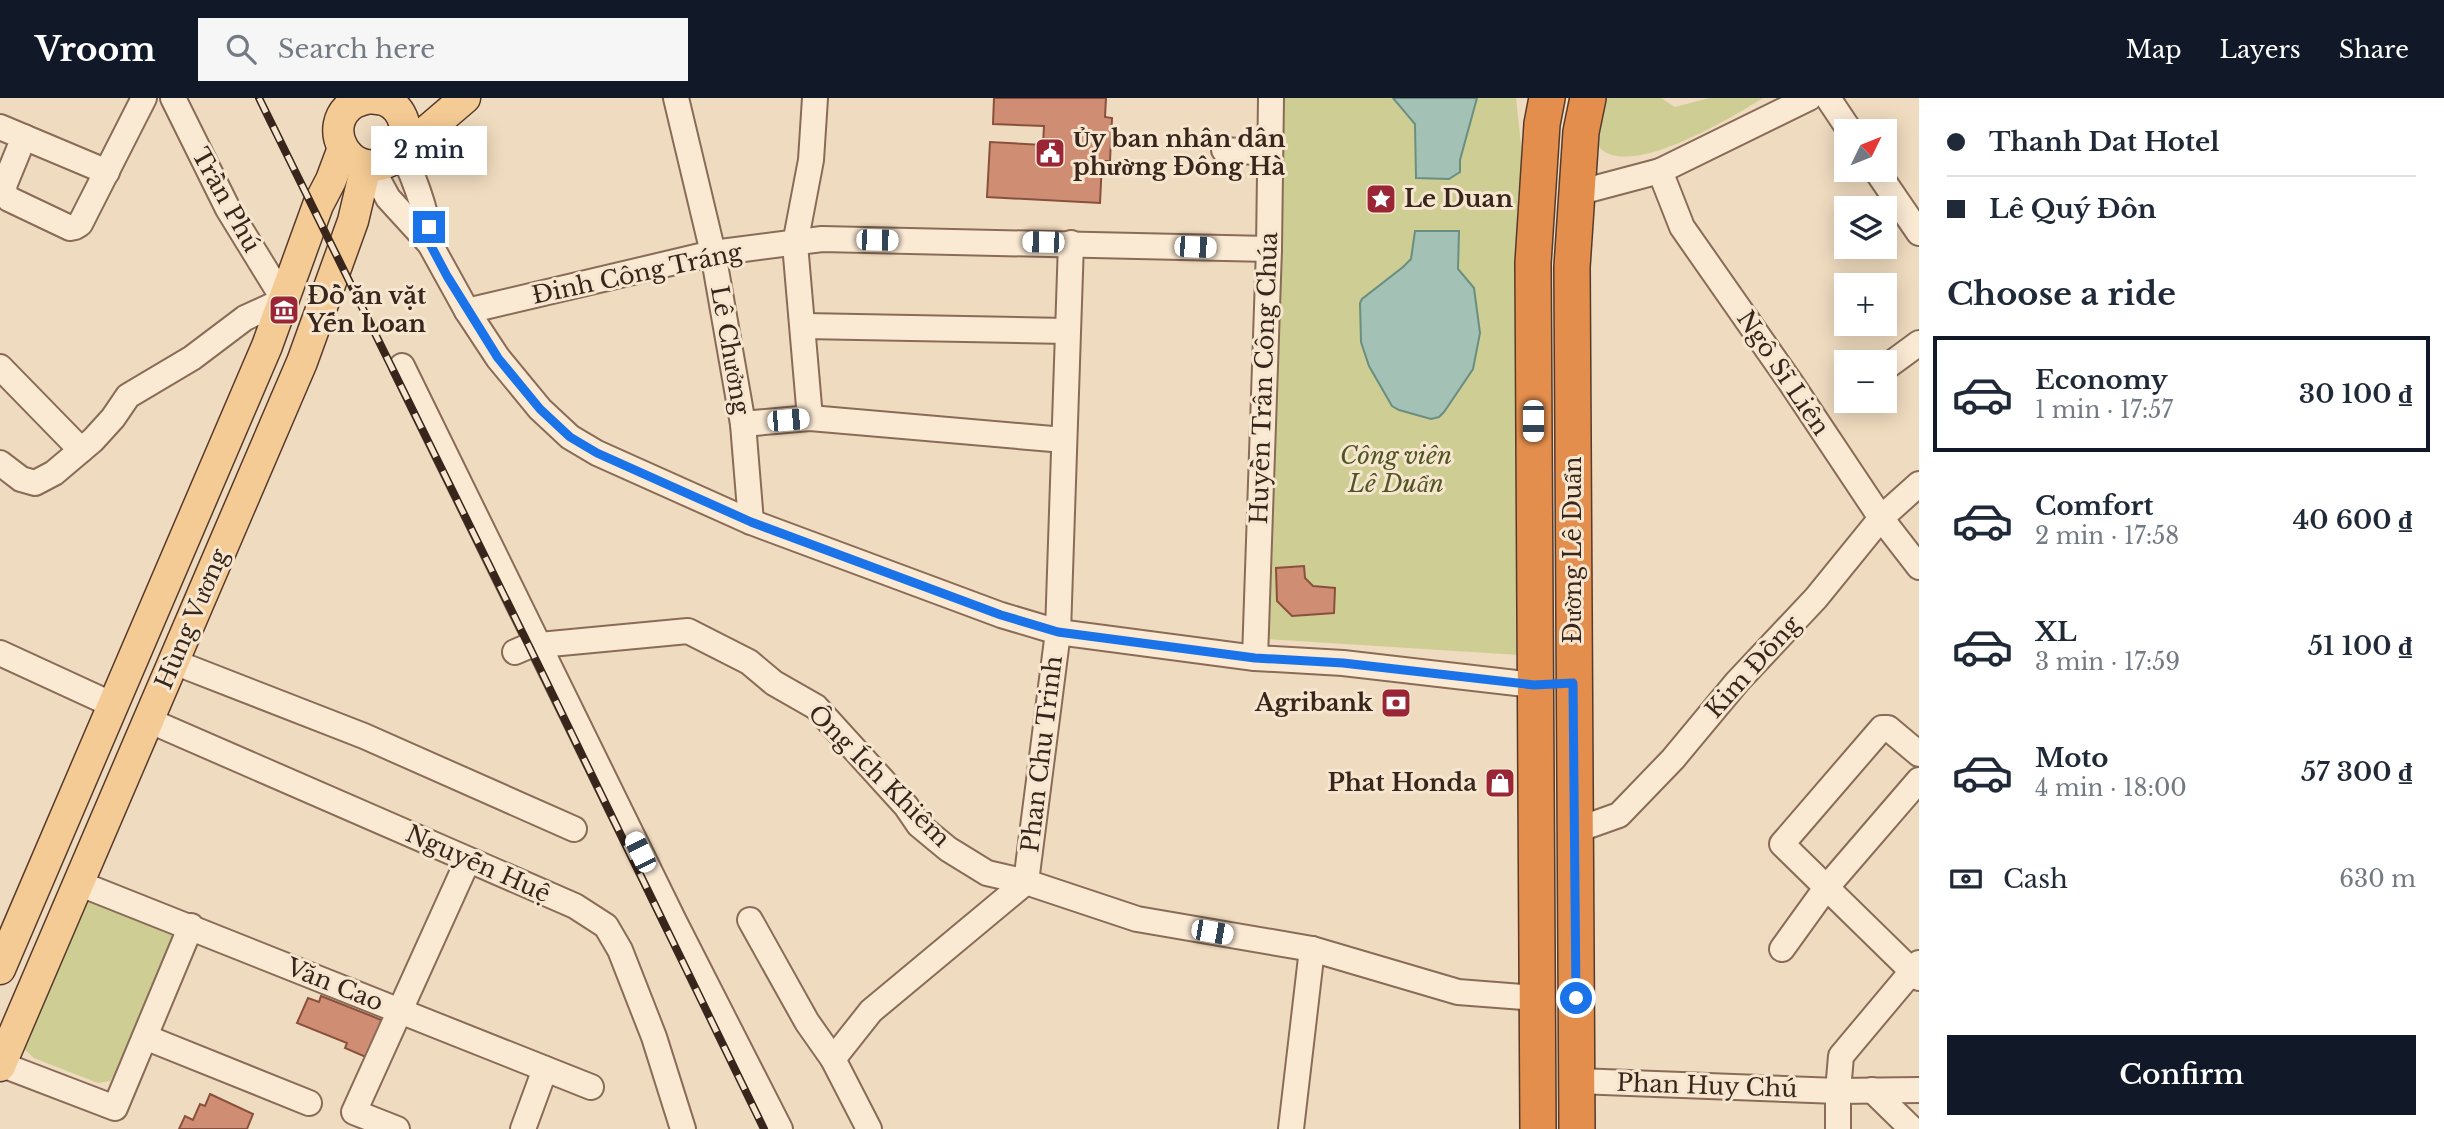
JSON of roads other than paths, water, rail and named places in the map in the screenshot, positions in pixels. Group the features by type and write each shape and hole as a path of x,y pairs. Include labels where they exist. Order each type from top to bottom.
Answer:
{"highway":[{"name":"Đường Lê Duẩn","path":"1577,1129 1572,267 1581,132 1588,98"},
{"name":"Đường Lê Duẩn","path":"1538,1129 1533,263 1543,107"},
{"path":"1538,192 1577,193"},
{"path":"1534,685 1573,683"}],"main road":[{"path":"402,152 406,138 405,123 392,99 370,98 341,106 339,140 355,157 380,165 402,152 465,98"},
{"name":"Hùng Vương","path":"0,969 267,346 318,205 331,180 355,157"},
{"name":"Hùng Vương","path":"0,1065 302,362 353,221 355,157"},
{"path":"113,705 148,720"}],"street":[{"path":"24,137 4,186 5,194 9,199 75,228 80,224 144,98"},
{"name":"Trần Phú","path":"173,98 228,209 284,300"},
{"name":"Lê Chưởng","path":"676,98 713,253 743,424 751,522"},
{"path":"810,418 795,244 811,160 815,98"},
{"name":"Huyền Trân Công Chúa","path":"1255,658 1269,249 1271,98"},
{"path":"1828,98 1842,119"},
{"path":"1577,193 1660,171 1800,100"},
{"path":"0,127 107,172"},
{"path":"1224,150 1270,153"},
{"path":"402,152 429,227 430,244"},
{"path":"355,157 376,176 388,198 430,244 467,311 498,358 540,409 570,437 597,453 751,522 964,602 1058,632 1255,658 1343,663 1534,685"},
{"name":"Ngô Sĩ Liên","path":"1660,171 1682,227 1881,518 1919,567"},
{"path":"1884,182 1919,233"},
{"name":"Đinh Công Tráng","path":"467,311 713,253 822,239 1269,249"},
{"name":"Phan Chu Trinh","path":"833,1059 872,1011 1026,882 1058,632 1071,243"},
{"path":"0,463 20,479 35,483 54,473 113,418 128,396 192,358 245,318 284,300"},
{"path":"804,326 1067,331"},
{"path":"1897,360 1919,344"},
{"path":"402,366 527,649 674,921 780,1129"},
{"path":"0,367 80,450"},
{"path":"743,424 810,418 1064,440"},
{"name":"Kim Đồng","path":"1574,831 1619,814 1673,759 1737,682 1816,598 1881,518 1919,484"},
{"name":"Ông Ích Khiêm","path":"527,649 688,631 749,662 774,683 816,708 906,806 919,825 948,849 987,873 1026,882 1137,919 1311,949 1458,992 1536,998"},
{"path":"0,653 113,705"},
{"path":"174,662 364,736 574,829"},
{"name":"Nguyễn Huệ","path":"148,720 575,906 606,926 620,950 649,1025 682,1129"},
{"path":"1839,1129 1841,1056 1917,971 1782,844 1882,729 1888,728 1919,754"},
{"path":"1782,949 1826,888 1919,780"},
{"path":"397,1129 354,1112 468,860"},
{"name":"Văn Cao","path":"78,883 591,1087"},
{"path":"750,920 807,1022 833,1059 869,1129"},
{"path":"0,1065 115,1108 191,926"},
{"path":"1291,1129 1311,949"},
{"path":"145,1037 309,1103"},
{"path":"523,1129 545,1069"},
{"name":"Phan Huy Chú","path":"1577,1081 1838,1091 1919,1090"},
{"path":"1872,1090 1912,1129"}],"railway":[{"path":"259,98 764,1129"}],"place":[{"name":"Ủy ban nhân dân phường Đông Hà","path":"1050,153"},
{"name":"Le Duan","path":"1381,199"},
{"name":"Đồ ăn vặt Yến Loan","path":"284,310"},
{"name":"Agribank","path":"1396,703"},
{"name":"Phat Honda","path":"1500,783"}],"park label":[{"name":"Công viên Lê Duẩn","path":"1396,470"}]}
